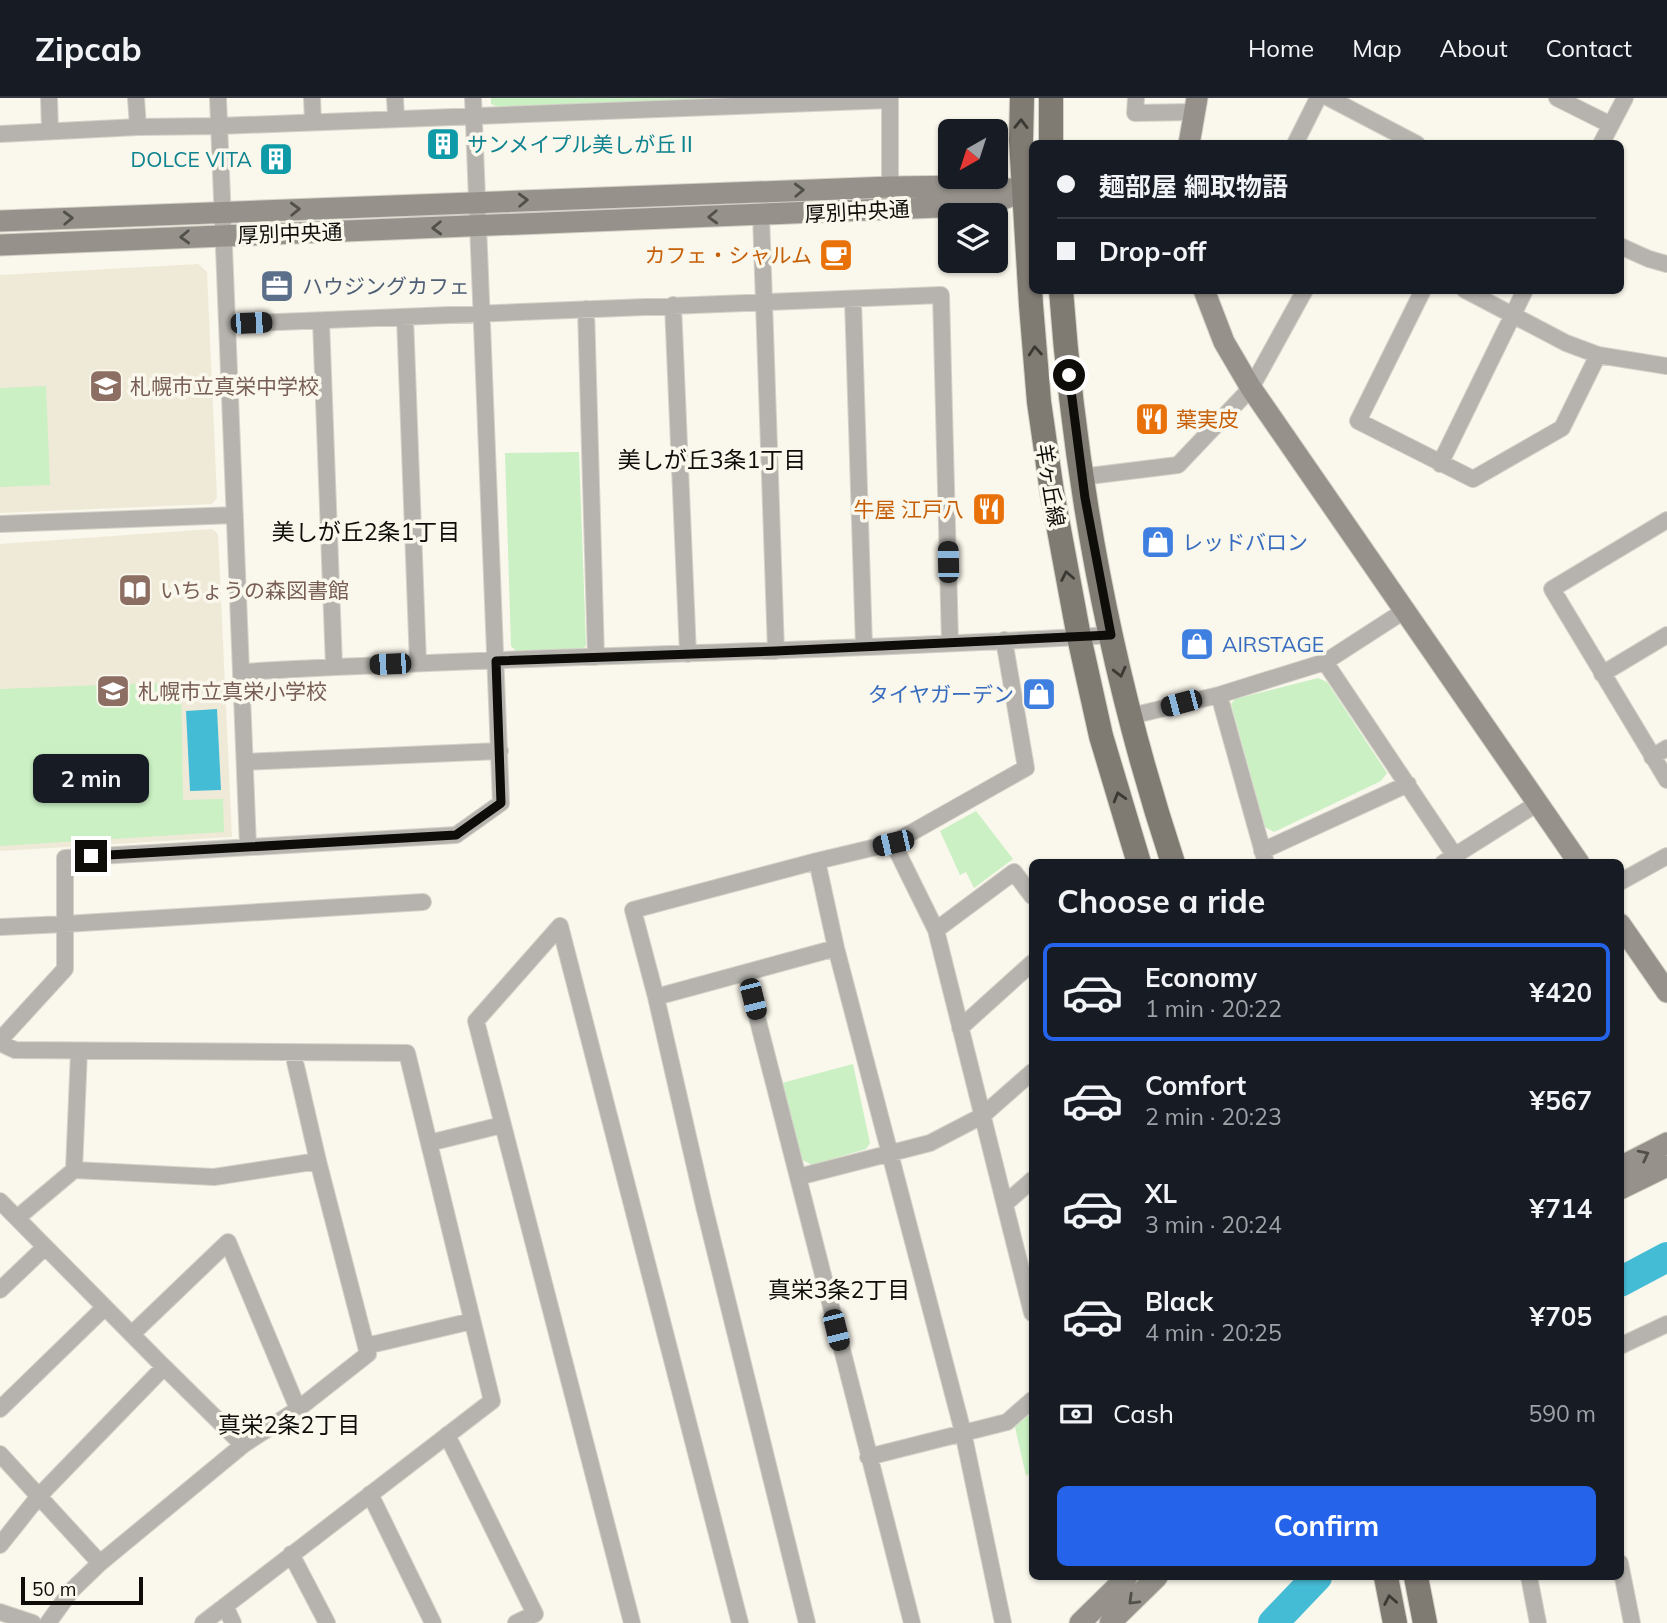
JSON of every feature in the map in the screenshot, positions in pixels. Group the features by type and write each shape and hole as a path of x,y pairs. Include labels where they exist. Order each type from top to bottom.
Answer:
{"main road":[{"name":"羊ヶ丘線","path":"1022,98 1029,210"},
{"path":"1051,98 1051,140"},
{"name":"羊ヶ丘線","path":"1033,294 1039,402 1052,492 1101,736 1138,859"},
{"name":"羊ヶ丘線","path":"1061,294 1082,477 1111,635 1172,859"},
{"path":"1387,1580 1395,1623"},
{"path":"1417,1580 1425,1623"}],"street":[{"path":"49,98 50,131"},
{"path":"136,98 138,127"},
{"path":"218,98 248,846"},
{"path":"312,98 313,121"},
{"path":"395,98 396,117"},
{"path":"1136,98 1135,113 1195,105 1190,140"},
{"path":"1297,140 1318,98"},
{"path":"1329,98 1410,140"},
{"path":"1557,98 1611,125"},
{"path":"1603,140 1625,98"},
{"path":"0,134 396,117 474,106 890,99 890,187"},
{"path":"203,1623 492,1401 407,1052 15,1050 0,1042 65,969 65,858 456,835 501,803 474,106"},
{"name":"厚別中央通","path":"0,220 890,187 986,187 1028,191"},
{"name":"厚別中央通","path":"0,245 987,205 1028,191"},
{"path":"761,215 776,651"},
{"path":"1624,248 1667,264"},
{"path":"1206,294 1224,342 1251,388 1576,859"},
{"path":"1082,477 1178,465 1251,388 1303,294"},
{"path":"1421,294 1358,421 1473,479 1562,428 1598,355"},
{"path":"1473,294 1566,343 1598,355 1667,366"},
{"path":"1440,464 1523,294"},
{"path":"228,324 941,295 950,642"},
{"path":"853,300 864,646"},
{"path":"673,305 688,654"},
{"path":"586,309 596,657"},
{"path":"405,317 418,663"},
{"path":"321,321 334,666"},
{"path":"0,524 235,515"},
{"path":"1667,520 1552,589 1667,780"},
{"path":"1131,716 1219,695 1325,662 1404,611"},
{"path":"241,672 1111,635"},
{"path":"1602,674 1667,635"},
{"path":"807,1623 633,910 893,843 1026,768 1004,640"},
{"path":"1325,662 1408,784 1448,859"},
{"path":"1219,695 1264,857 1408,784"},
{"path":"1652,757 1667,748"},
{"path":"245,762 500,751"},
{"path":"1451,859 1538,803"},
{"path":"893,843 936,930 982,1116 1029,1287"},
{"path":"1624,880 1667,856"},
{"path":"817,861 836,948 963,1432 1003,1623"},
{"path":"936,930 1014,872 1029,892"},
{"path":"0,927 423,902"},
{"path":"632,1623 476,1021 560,926 740,1623"},
{"path":"1624,930 1667,992"},
{"path":"656,997 836,948"},
{"path":"960,1028 1029,966"},
{"path":"746,974 912,1623"},
{"path":"74,1170 79,1051"},
{"path":"48,1623 71,1591 100,1563 243,1445 298,1409 368,1353 293,1053"},
{"path":"798,1177 930,1143 982,1116 1029,1075"},
{"path":"429,1143 502,1125"},
{"path":"1624,1165 1667,1143"},
{"path":"18,1218 74,1170 214,1177 318,1161"},
{"path":"1624,1187 1667,1166"},
{"path":"1006,1203 1029,1183"},
{"path":"0,1201 243,1445"},
{"path":"132,1334 228,1242 298,1409"},
{"path":"0,1290 45,1247"},
{"path":"0,1409 105,1307"},
{"path":"366,1346 472,1321"},
{"path":"1624,1344 1667,1324"},
{"path":"0,1545 39,1496 164,1367"},
{"path":"868,1457 1007,1422 1029,1403"},
{"path":"447,1435 535,1614 516,1623"},
{"path":"0,1454 100,1563"},
{"path":"370,1494 433,1623"},
{"path":"291,1554 327,1623"},
{"path":"1080,1623 1124,1580"},
{"path":"1110,1623 1154,1580"},
{"path":"1530,1580 1538,1623"},
{"path":"1623,1580 1632,1623"},
{"path":"225,1606 233,1623"},
{"path":"0,1612 33,1623"}],"shaded area":[{"name":"札幌市立真栄中学校","path":"198,264 207,272 217,498 212,504 0,513 0,275"},
{"name":"札幌市立真栄小学校","path":"212,529 218,534 232,837 0,851 0,544"}],"green space":[{"path":"491,98 730,98 499,107 491,104"},
{"path":"46,386 50,485 0,487 0,388"},
{"path":"579,452 586,645 581,653 516,651 511,646 505,453"},
{"path":"1318,678 1327,682 1387,773 1381,781 1274,832 1265,827 1231,704 1235,699"},
{"path":"181,682 183,800 223,799 224,832 0,846 0,689"},
{"path":"976,811 1013,859 974,888 966,872 960,875 940,831"},
{"path":"853,1064 870,1143 866,1149 812,1165 799,1158 782,1083"},
{"path":"1029,1415 1029,1474 1026,1476 1015,1427"}],"water":[{"path":"217,709 221,790 190,791 186,711"}],"waterway":[{"path":"1624,1280 1667,1257"},
{"path":"1273,1623 1314,1580"}],"place":[{"name":"サンメイプル美しが丘Ⅱ","path":"443,144"},
{"name":"DOLCE VITA","path":"276,159"},
{"name":"カフェ・シャルム","path":"836,255"},
{"name":"ハウジングカフェ","path":"277,286"},
{"name":"札幌市立真栄中学校","path":"106,386"},
{"name":"葉実皮","path":"1152,419"},
{"name":"牛屋 江戸八","path":"989,509"},
{"name":"レッドバロン","path":"1158,542"},
{"name":"いちょうの森図書館","path":"135,590"},
{"name":"AIRSTAGE","path":"1197,644"},
{"name":"札幌市立真栄小学校","path":"113,691"},
{"name":"タイヤガーデン","path":"1039,694"}],"district":[{"name":"美しが丘3条1丁目","path":"712,459"},
{"name":"美しが丘2条1丁目","path":"366,531"},
{"name":"真栄3条2丁目","path":"839,1289"},
{"name":"真栄2条2丁目","path":"289,1424"}],"route":[{"path":"91,856 456,835 501,803 496,661 1111,635 1091,540 1069,375"}]}
